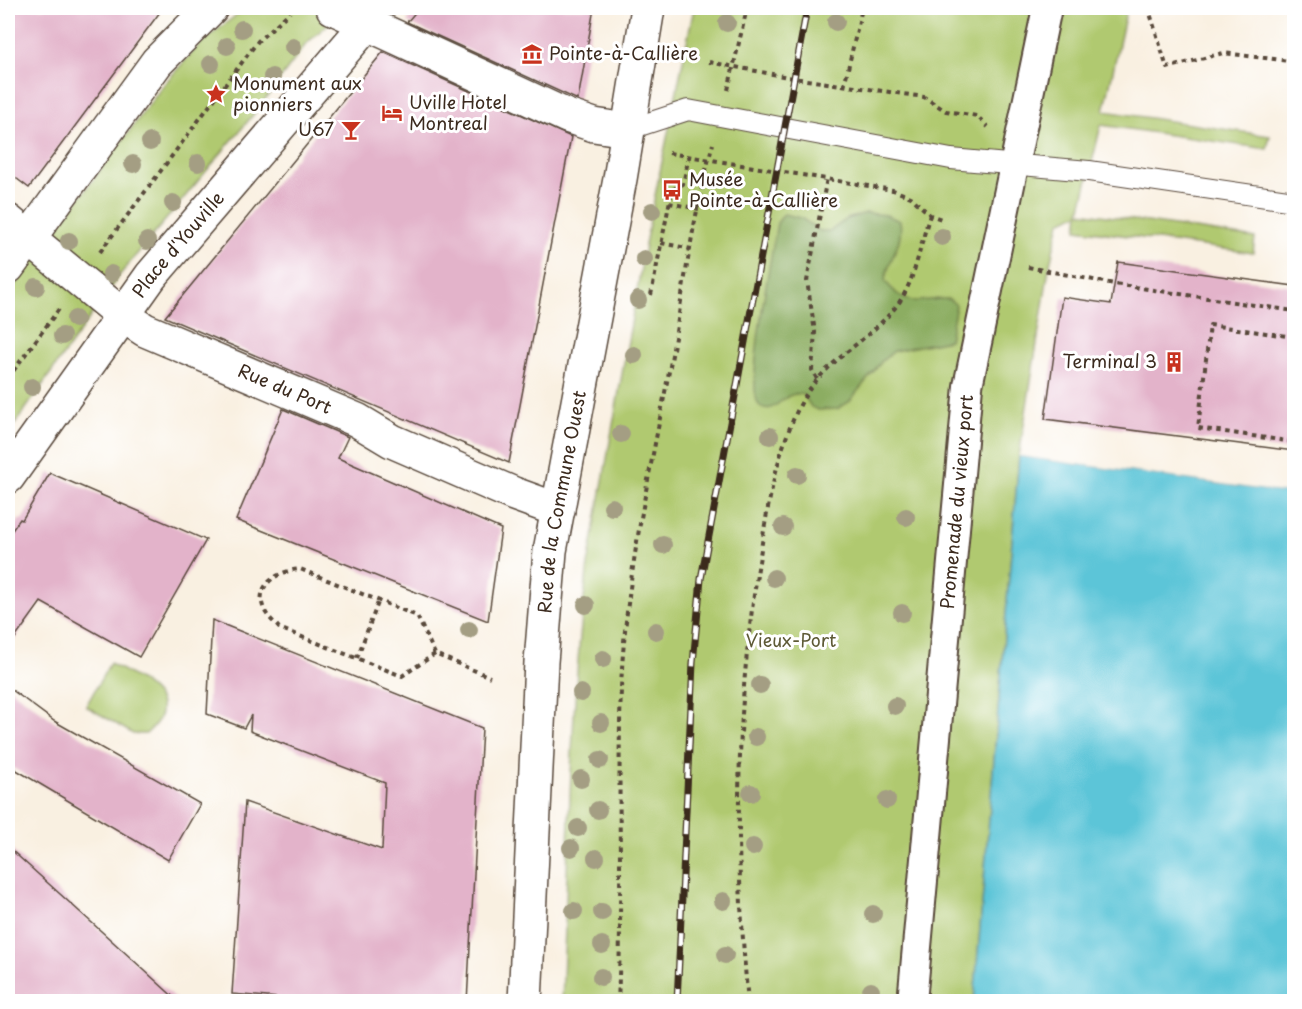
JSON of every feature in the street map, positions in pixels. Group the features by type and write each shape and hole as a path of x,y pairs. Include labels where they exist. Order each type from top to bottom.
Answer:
{"street":[{"path":"8,267 19,229 158,62 210,8"},
{"path":"333,8 567,116 594,125 627,130"},
{"name":"Rue de la Commune Ouest","path":"525,1002 543,632 550,551 648,8"},
{"name":"Promenade du vieux port","path":"912,1002 963,423 973,352 1047,8"},
{"name":"Place d'Youville","path":"8,477 151,276 366,25"},
{"name":"Rue du Port","path":"19,229 122,315 145,330 357,420 403,446 514,494 558,510"}],"lane":[{"path":"627,130 688,110 951,159 1089,171 1294,201"}],"path":[{"path":"732,78 747,8"},
{"path":"844,86 862,8"},
{"path":"1137,8 1149,10 1167,68 1223,53 1290,61"},
{"path":"8,378 258,41 290,12"},
{"path":"709,62 844,86 924,97 945,111 976,116 985,122"},
{"path":"669,153 827,178 903,194 911,197 930,215 944,220"},
{"path":"651,295 672,190 683,184 689,156"},
{"path":"618,1002 621,921 621,710 625,631 635,548 709,158"},
{"path":"817,379 812,370 815,332 807,281 827,178"},
{"path":"669,203 699,209"},
{"path":"748,1002 738,869 740,734 748,636 764,529 777,470 797,412 817,379 897,305 909,284 930,215"},
{"path":"661,243 692,249"},
{"path":"1028,267 1114,284 1294,311"},
{"path":"1294,337 1210,325 1198,428 1294,442"},
{"path":"435,654 402,676 279,628 265,613 263,593 269,581 282,571 300,569 417,616 435,654 490,677"},
{"path":"357,658 379,600"}],"green space":[{"path":"245,8 346,8 306,44 258,109 118,277 8,434 8,294 165,83 200,44"},
{"name":"Vieux-Port","path":"694,8 1127,8 1104,111 1270,136 1267,149 1101,125 1080,212 1255,238 1253,253 1077,229 1079,213 1060,222 1049,268 1019,456 974,1001 562,1002 573,728 588,565 647,234"},
{"path":"866,213 886,215 900,221 900,237 885,281 894,291 908,300 949,299 956,305 949,340 894,351 882,361 849,402 837,409 818,410 811,407 804,395 797,394 785,398 771,408 760,406 756,395 755,376 757,349 777,223 784,214 801,218 820,231 830,231 847,219"},
{"path":"110,663 144,683 160,700 161,710 157,722 146,734 133,734 86,706"}],"water":[{"path":"1019,456 1294,494 1294,1001 974,1001"}],"pier":[{"path":"1019,453 1294,491 1294,494 1019,456"}],"building":[{"path":"8,8 163,8 29,188 8,172"},
{"name":"Pointe-à-Callière","path":"419,8 594,8 578,100 407,22"},
{"path":"383,52 571,137 509,463 165,317"},
{"name":"Terminal 3","path":"1118,262 1294,286 1294,451 1045,419 1062,297 1111,304"},
{"path":"283,409 348,437 338,458 501,529 488,621 236,520"},
{"path":"50,473 206,540 139,657 41,602 8,648 8,536 20,519 22,520"},
{"path":"212,620 482,728 467,1002 278,1002 278,998 232,994 245,802 382,850 385,783 250,731 251,715 244,728 207,714"},
{"path":"8,687 54,721 200,804 168,860 8,765"},
{"path":"8,847 132,959 179,1002 8,1002"}],"railway":[{"path":"677,1002 693,663 701,579 807,8"}],"place":[{"name":"Pointe-à-Callière","path":"532,54"},
{"name":"Monument aux pionniers","path":"216,94"},
{"name":"Uville Hotel Montreal","path":"392,113"},
{"name":"U67","path":"351,130"},
{"name":"Musée Pointe-à-Callière","path":"672,190"},
{"name":"Terminal 3","path":"1174,362"}]}
